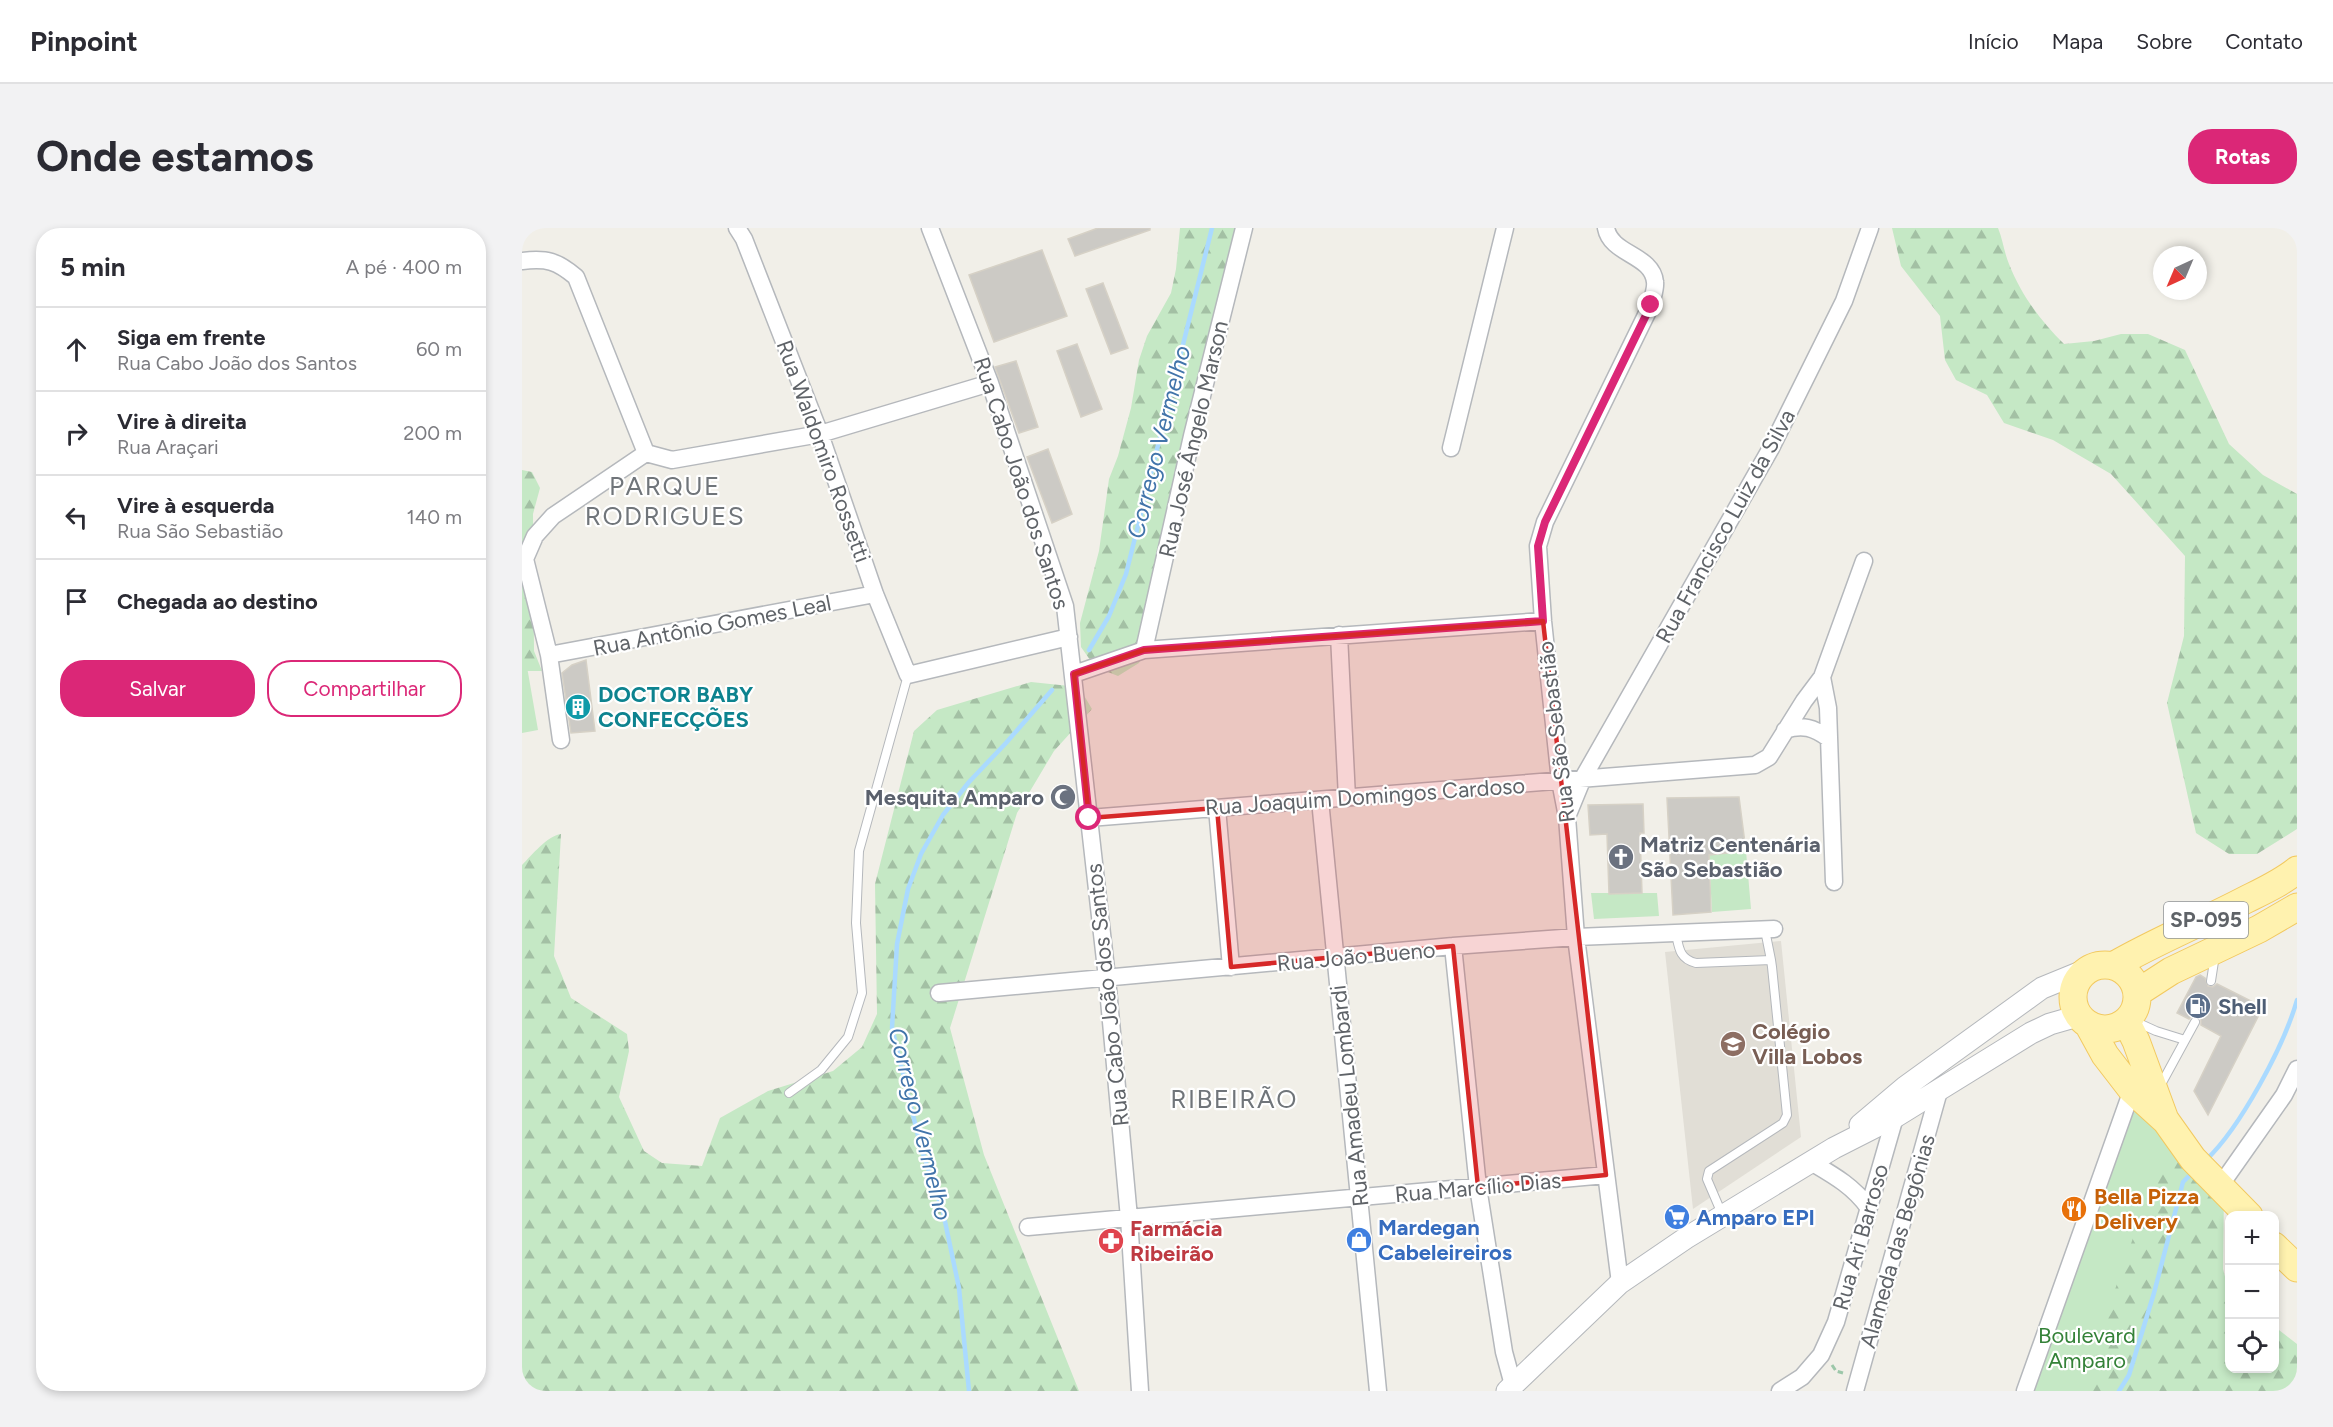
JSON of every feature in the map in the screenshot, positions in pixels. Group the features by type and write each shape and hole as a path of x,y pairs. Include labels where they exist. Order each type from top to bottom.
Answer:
{"main road":[{"name":"SP-095","path":"2086,970 2101,965 2113,966 2144,948 2276,884 2297,870"},
{"name":"SP-095","path":"2083,1020 2097,1028 2117,1027 2171,971 2259,929 2297,907"},
{"path":"2113,966 2124,971 2133,981 2130,1011 2144,1092"},
{"path":"2086,970 2075,983 2072,1000 2105,1055 2144,1092 2208,1174 2247,1211"},
{"path":"2279,1231 2297,1244"},
{"path":"2279,1251 2297,1268"}],"street":[{"name":"Rua Waldomiro Rossetti","path":"737,228 744,239 820,434 875,594 908,675"},
{"name":"Rua Cabo João dos Santos","path":"930,228 990,383 1065,606 1107,978 1129,1218 1140,1391"},
{"name":"Rua José Ângelo Marson","path":"1144,650 1192,436 1244,228"},
{"path":"1451,448 1470,377 1504,228"},
{"name":"Rua São Sebastião","path":"1606,228 1611,243 1650,267 1655,282 1651,305 1545,522 1538,546 1543,621 1560,781 1567,817 1576,937 1620,1283"},
{"name":"Rua Francisco Luiz da Silva","path":"1567,817 1583,778 1771,448 1844,301 1870,228"},
{"path":"522,261 539,259 560,264 576,278 646,453"},
{"path":"561,740 549,655 525,560 535,536 553,516 646,453 672,460 820,434 990,383"},
{"name":"Rua Joaquim Domingos Cardoso","path":"1089,818 1755,765 1769,757 1822,677 1864,561"},
{"name":"Rua Antônio Gomes Leal","path":"549,655 875,594"},
{"path":"1074,674 1144,650 1543,621"},
{"path":"1339,635 1347,798"},
{"path":"908,675 1069,637"},
{"path":"1822,677 1828,708 1834,882"},
{"path":"1785,730 1804,726 1828,738"},
{"name":"Rua Amadeu Lombardi","path":"1320,800 1378,1391"},
{"path":"1217,808 1231,967"},
{"name":"Rua João Bueno","path":"939,993 1453,946 1576,937 1770,930"},
{"path":"1453,946 1478,1187 1510,1388"},
{"path":"1834,1148 1905,1087 2042,988 2086,970"},
{"path":"1510,1388 1620,1283 1722,1215 1834,1148 1895,1117 2031,1033 2049,1024 2083,1020"},
{"path":"2208,1174 2283,1095 2297,1069"},
{"path":"1895,1117 1905,1087"},
{"name":"Alameda das Begônias","path":"1857,1384 1939,1091"},
{"path":"2025,1391 2144,1092"},
{"name":"Rua Ari Barroso","path":"1780,1391 1802,1377 1822,1353 1836,1322 1895,1117"},
{"path":"1811,1162 1845,1182 1860,1195 1868,1207"},
{"name":"Rua Marcílio Dias","path":"1028,1227 1605,1175"}],"lane":[{"path":"789,1093 821,1070 848,1037 862,993 856,923 859,851 908,675"},
{"path":"1722,1215 1707,1179 1709,1171 1783,1123 1786,1115 1770,930"},
{"path":"1676,934 1680,954 1687,961 1696,963 1771,960"},
{"path":"2211,981 2216,950"},
{"path":"2130,1011 2156,1031 2185,1040"},
{"path":"2144,1092 2185,1040 2195,1022"}],"path":[{"path":"1822,1353 1836,1371 1857,1384"}],"highlighted area":[{"path":"1543,621 1606,1175 1478,1187 1453,946 1231,967 1217,808 1089,818 1074,674 1144,650"}],"shaded area":[{"name":"Colégio Villa Lobos","path":"1781,941 1801,1137 1693,1209 1665,952"}],"green space":[{"path":"1180,228 1238,228 1150,641 1139,663 1118,676 1095,667 1081,647 1080,623 1099,551 1109,479 1131,408 1139,360 1147,336 1171,293"},
{"path":"1892,228 1998,228 2007,260 2019,286 2040,317 2064,344 2094,341 2121,334 2148,334 2185,350 2229,444 2263,475 2297,494 2297,829 2257,854 2229,854 2196,833 2167,703 2184,636 2185,556 2111,474 2053,440 2004,423 1987,395 1956,380 1945,360 1940,316 1901,266"},
{"path":"522,470 532,472 540,488 533,514 534,651 542,671 522,671"},
{"path":"522,638 538,730 522,733"},
{"path":"1031,682 1079,687 1092,709 1054,751 1017,813 950,1028 984,1155 1079,1391 522,1391 522,865 545,842 561,834 554,956 571,998 627,1034 629,1051 619,1097 644,1151 662,1163 702,1166 720,1118 768,1091 833,1071 862,1047 877,1014 875,884 914,731 937,710"},
{"path":"1746,851 1751,909 1712,912 1709,855"},
{"path":"1591,893 1657,893 1659,916 1594,919"},
{"name":"Boulevard Amparo","path":"2132,1091 2193,1159 2118,1391 2025,1391"},
{"path":"2191,1156 2224,1191 2225,1373 2279,1373 2279,1330 2297,1344 2297,1391 2087,1391 2104,1321 2147,1198 2166,1168"}],"building":[{"path":"1098,228 1150,228 1150,230 1075,256 1068,239"},
{"path":"1042,250 1067,316 994,342 969,275"},
{"path":"1103,283 1128,348 1111,354 1086,289"},
{"path":"1077,344 1102,409 1081,417 1057,351"},
{"path":"1016,361 1038,427 1019,433 995,367"},
{"path":"1048,449 1072,514 1052,523 1027,457"},
{"name":"DOCTOR BABY CONFECÇÕES","path":"586,660 595,731 571,733 562,673 572,665"},
{"path":"1739,797 1746,851 1709,855 1711,912 1673,915 1667,798"},
{"path":"1643,804 1644,833 1640,833 1642,893 1609,894 1607,834 1590,835 1588,805"},
{"path":"2200,975 2205,978 2208,986 2213,987 2217,984 2263,1007 2208,1115 2194,1091 2221,1036 2201,1025 2201,1019 2198,1016 2192,1016 2189,1019 2177,1013 2196,977"}],"waterway":[{"name":"Corrego Vermelho","path":"1089,650 1109,616 1126,574 1212,228"},
{"name":"Corrego Vermelho","path":"969,1391 959,1288 943,1212 921,1148 892,1028 897,944 908,889 921,854 943,815 969,782 1052,690"},
{"path":"2206,1160 2233,1128 2259,1085 2282,1040 2297,1000"},
{"path":"2119,1391 2129,1375 2154,1293 2183,1182 2193,1172"}],"place":[{"name":"DOCTOR BABY CONFECÇÕES","path":"578,707"},
{"name":"Mesquita Amparo","path":"1063,797"},
{"name":"Matriz Centenária São Sebastião","path":"1621,857"},
{"name":"Shell","path":"2198,1006"},
{"name":"Colégio Villa Lobos","path":"1733,1044"},
{"name":"Bella Pizza Delivery","path":"2074,1209"},
{"name":"Amparo EPI","path":"1677,1217"},
{"name":"Mardegan Cabeleireiros","path":"1359,1240"},
{"name":"Farmácia Ribeirão","path":"1111,1241"}],"district":[{"name":"PARQUE RODRIGUES","path":"665,501"},
{"name":"RIBEIRÃO","path":"1234,1099"}],"route":[{"path":"1089,818 1074,674 1144,650 1543,621 1538,546 1545,522 1651,305"}]}
